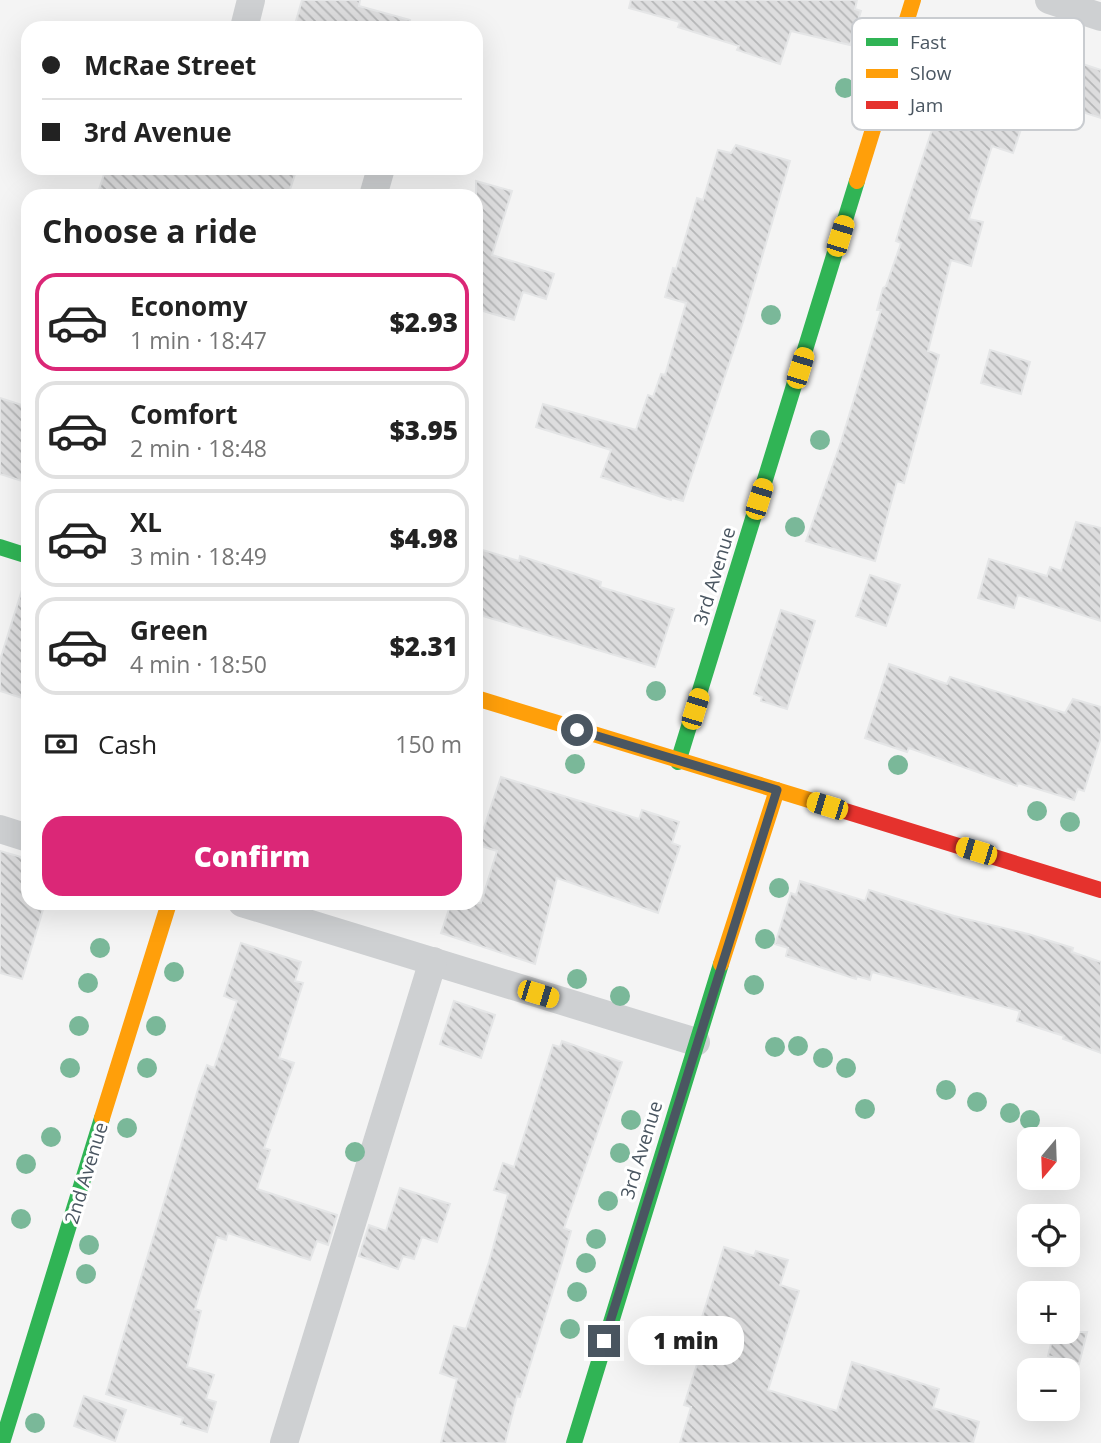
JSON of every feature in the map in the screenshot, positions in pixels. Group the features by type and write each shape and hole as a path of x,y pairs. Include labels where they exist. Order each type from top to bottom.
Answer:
{"street":[{"path":"246,21 251,0"},
{"name":"3rd Avenue","path":"907,18 913,0"},
{"path":"1049,0 1101,17"},
{"name":"3rd Avenue","path":"678,762 873,130"},
{"path":"0,547 21,554"},
{"path":"483,700 1101,890"},
{"name":"3rd Avenue","path":"574,1443 696,1042 777,790"},
{"path":"0,829 21,836"},
{"name":"2nd Avenue","path":"2,1443 167,910"},
{"path":"265,910 696,1042"},
{"path":"284,1443 433,961"}],"building":[{"path":"302,0 360,0 359,6 410,20 410,21 296,21"},
{"path":"631,0 857,0 855,9 861,11 859,18 852,18 850,45 791,31 780,64 737,50 739,46 678,27 680,22 629,8"},
{"path":"1084,64 1101,70 1101,118 1084,113"},
{"path":"932,130 1021,130 1013,153 992,146 969,219 983,222 971,266 951,260 928,351 939,355 904,483 897,481 875,561 806,541 841,442 881,310 877,310 901,243 896,241"},
{"path":"736,145 790,161 743,322 683,501 671,500 601,477 611,450 536,427 543,404 636,430 648,395 653,397 661,374 665,375 686,303 665,297 697,198 703,200 718,150 731,153"},
{"path":"104,175 295,175 290,189 99,189"},
{"path":"476,181 512,191 492,255 554,274 546,299 523,292 514,320 483,311 483,189 476,189"},
{"path":"990,350 1030,362 1021,394 981,383"},
{"path":"0,398 21,405 21,481 0,474"},
{"path":"1076,522 1101,528 1101,621 1018,595 1014,608 978,598 989,559 1047,576 1050,567 1061,571"},
{"path":"483,550 519,561 520,556 601,582 600,587 674,609 655,667 483,616"},
{"path":"870,575 900,585 886,626 856,616"},
{"path":"21,593 21,698 0,691 0,660"},
{"path":"781,610 815,621 787,709 761,701 762,697 754,694"},
{"path":"889,664 947,684 950,677 1065,713 1073,699 1101,707 1101,737 1084,791 1078,789 1074,800 1018,783 1017,786 909,748 907,752 865,738"},
{"path":"501,777 639,819 642,810 679,822 672,843 680,846 658,913 557,878 535,964 441,933 449,910 483,910 483,896 497,851 483,847 483,830"},
{"path":"0,851 21,857 21,910 43,910 22,979 0,973"},
{"path":"800,881 865,901 869,890 954,916 1028,934 1073,948 1072,952 1101,962 1101,1053 1063,1039 1064,1036 1017,1021 1020,1011 872,972 870,980 857,976 856,979 786,956 788,948 775,944 791,893 796,895"},
{"path":"241,943 301,962 295,981 303,983 279,1058 294,1063 264,1148 270,1150 257,1189 337,1215 328,1245 317,1241 310,1260 228,1233 226,1240 217,1237 195,1309 201,1311 187,1367 214,1375 206,1399 216,1402 207,1432 181,1424 183,1418 106,1394 199,1086 207,1065 214,1068 237,1001 224,996"},
{"path":"454,1001 495,1015 481,1058 440,1044"},
{"path":"562,1041 622,1062 564,1228 571,1231 562,1262 520,1397 517,1396 505,1443 441,1443 457,1379 440,1373 454,1326 466,1329 489,1262 508,1194 494,1190 503,1163 514,1167 553,1045 560,1047"},
{"path":"400,1188 450,1204 437,1242 422,1237 414,1259 403,1256 398,1269 359,1256 369,1225 386,1231"},
{"path":"724,1247 754,1256 756,1251 788,1260 780,1285 799,1291 768,1390 837,1411 852,1362 939,1389 933,1408 979,1422 973,1443 680,1443 691,1407 684,1405 707,1333 698,1330"},
{"path":"1080,1332 1087,1332 1080,1360 1048,1356 1051,1344 1080,1344"},
{"path":"84,1396 126,1410 115,1441 74,1426"}],"traffic: fast":[{"path":"678,762 857,181"},
{"path":"0,547 21,554"},
{"path":"574,1443 721,964"},
{"path":"2,1443 102,1118"}],"traffic: slow":[{"path":"907,18 913,0"},
{"path":"857,181 873,130"},
{"path":"483,700 832,807"},
{"path":"721,964 777,790"},
{"path":"102,1118 167,910"}],"traffic: jam":[{"path":"832,807 1101,890"}],"route":[{"path":"577,730 777,790 604,1341"}]}
